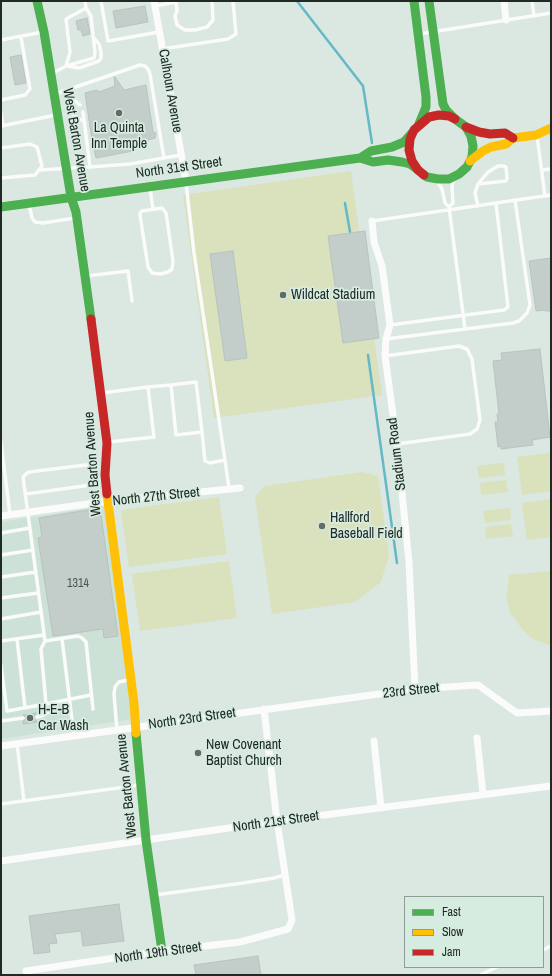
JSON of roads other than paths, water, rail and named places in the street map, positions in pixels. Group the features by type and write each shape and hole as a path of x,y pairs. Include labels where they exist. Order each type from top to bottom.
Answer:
{"street":[{"name":"West Barton Avenue","path":"37,1 44,32 66,169 76,218 101,393 107,443 105,475 134,703 146,840 162,951"},
{"path":"414,1 426,97 426,107 410,139 409,150 412,161 418,170 427,176 449,179 459,174 467,167 472,157 473,146 471,136 466,127"},
{"path":"430,1 433,32 446,110 466,127 490,134 505,133 513,138"},
{"path":"504,1 506,20"},
{"name":"Calhoun Avenue","path":"154,3 186,182"},
{"path":"415,129 429,117 439,115 449,116 455,119"},
{"path":"470,161 483,151 491,147 506,144 513,138 536,135 551,128"},
{"name":"North 31st Street","path":"360,158 371,150 404,142 415,129"},
{"name":"North 31st Street","path":"1,208 71,197 360,158 373,162 388,160 402,162 410,164 418,170"},
{"name":"Stadium Road","path":"372,221 374,242 382,266 390,325 386,340 385,356 397,444 409,562 415,689"},
{"name":"North 27th Street","path":"1,516 109,502 240,488"},
{"name":"23rd Street","path":"264,709 415,689 478,685 516,712 551,711"},
{"path":"264,709 285,875"},
{"name":"North 23rd Street","path":"1,746 264,709"},
{"path":"476,738 483,794"},
{"path":"374,741 381,808"},
{"name":"North 21st Street","path":"1,861 277,821 551,786"},
{"name":"North 19th Street","path":"26,971 162,951 240,942 288,929 292,920 285,875"}],"lane":[{"path":"51,74 66,66 94,58 95,53 91,16 84,1"},
{"path":"101,1 108,41 159,32"},
{"path":"154,3 176,1 178,11 175,16 177,25 185,30 195,30 207,27 213,20 212,1"},
{"path":"162,49 228,39 236,34 233,1"},
{"path":"532,1 534,16"},
{"path":"66,66 70,52 66,19 86,8"},
{"path":"418,34 551,13"},
{"path":"1,40 44,32"},
{"path":"1,100 25,95 30,90 21,36"},
{"path":"66,66 79,68 99,61 101,58 99,44 93,37"},
{"path":"54,95 140,65 144,66 148,69 150,74 164,158"},
{"path":"70,90 74,100 80,105"},
{"path":"74,100 71,106 74,116 83,121"},
{"path":"83,112 90,167"},
{"path":"1,113 2,126 58,115"},
{"path":"536,135 545,196"},
{"path":"1,148 30,144 37,147 42,166 35,175 1,178"},
{"path":"39,170 130,164 182,155"},
{"path":"478,184 506,181 506,167 498,166 488,172 478,184 475,193 478,206"},
{"path":"542,170 551,169"},
{"path":"449,208 453,203 452,185 459,174"},
{"path":"434,178 440,184 445,203 449,208 465,329"},
{"path":"186,182 194,253 229,489"},
{"path":"150,186 153,209"},
{"path":"372,221 449,208 478,206 551,195"},
{"path":"386,340 513,323 527,313 530,305 515,200"},
{"path":"29,203 32,218 35,222 43,223 76,218"},
{"path":"390,325 504,310 508,307 496,203"},
{"path":"162,208 164,210 173,262 172,269 168,272 160,274 152,272 148,267 140,215 142,211 153,209 162,208"},
{"path":"85,277 128,271 132,301"},
{"path":"385,356 459,346 467,349 472,359 480,420 477,429 470,434 397,444"},
{"path":"101,393 196,382 205,461 210,463 225,460"},
{"path":"171,385 176,435 202,432"},
{"path":"107,443 154,437 148,387"},
{"path":"1,442 10,515"},
{"path":"26,494 91,485 94,482 95,477 94,467 91,465 85,465 26,474 23,478 45,641 41,649 46,704"},
{"path":"1,533 30,528"},
{"path":"1,555 33,550"},
{"path":"1,577 36,572"},
{"path":"1,598 38,593"},
{"path":"1,619 41,612"},
{"path":"1,641 44,635"},
{"path":"45,641 78,636 86,642 93,709"},
{"path":"17,639 25,708"},
{"path":"62,639 74,736"},
{"path":"1,666 3,700 7,711"},
{"path":"117,730 114,694 115,687 119,682 131,679"},
{"path":"1,712 91,694"},
{"path":"36,717 44,715 50,711 56,702"},
{"path":"1,721 23,718"},
{"path":"17,744 24,801"},
{"path":"1,804 141,785"},
{"path":"154,895 243,883 285,875"},
{"path":"480,975 495,968"}],"waterway":[{"path":"297,1 363,86 372,143"},
{"path":"345,203 350,232"},
{"path":"368,355 397,563"}],"place":[{"name":"La Quinta Inn Temple","path":"119,113"},
{"name":"Wildcat Stadium","path":"283,295"},
{"name":"Hallford Baseball Field","path":"322,526"},
{"name":"H-E-B Car Wash","path":"30,718"},
{"name":"New Covenant Baptist Church","path":"198,753"}]}
